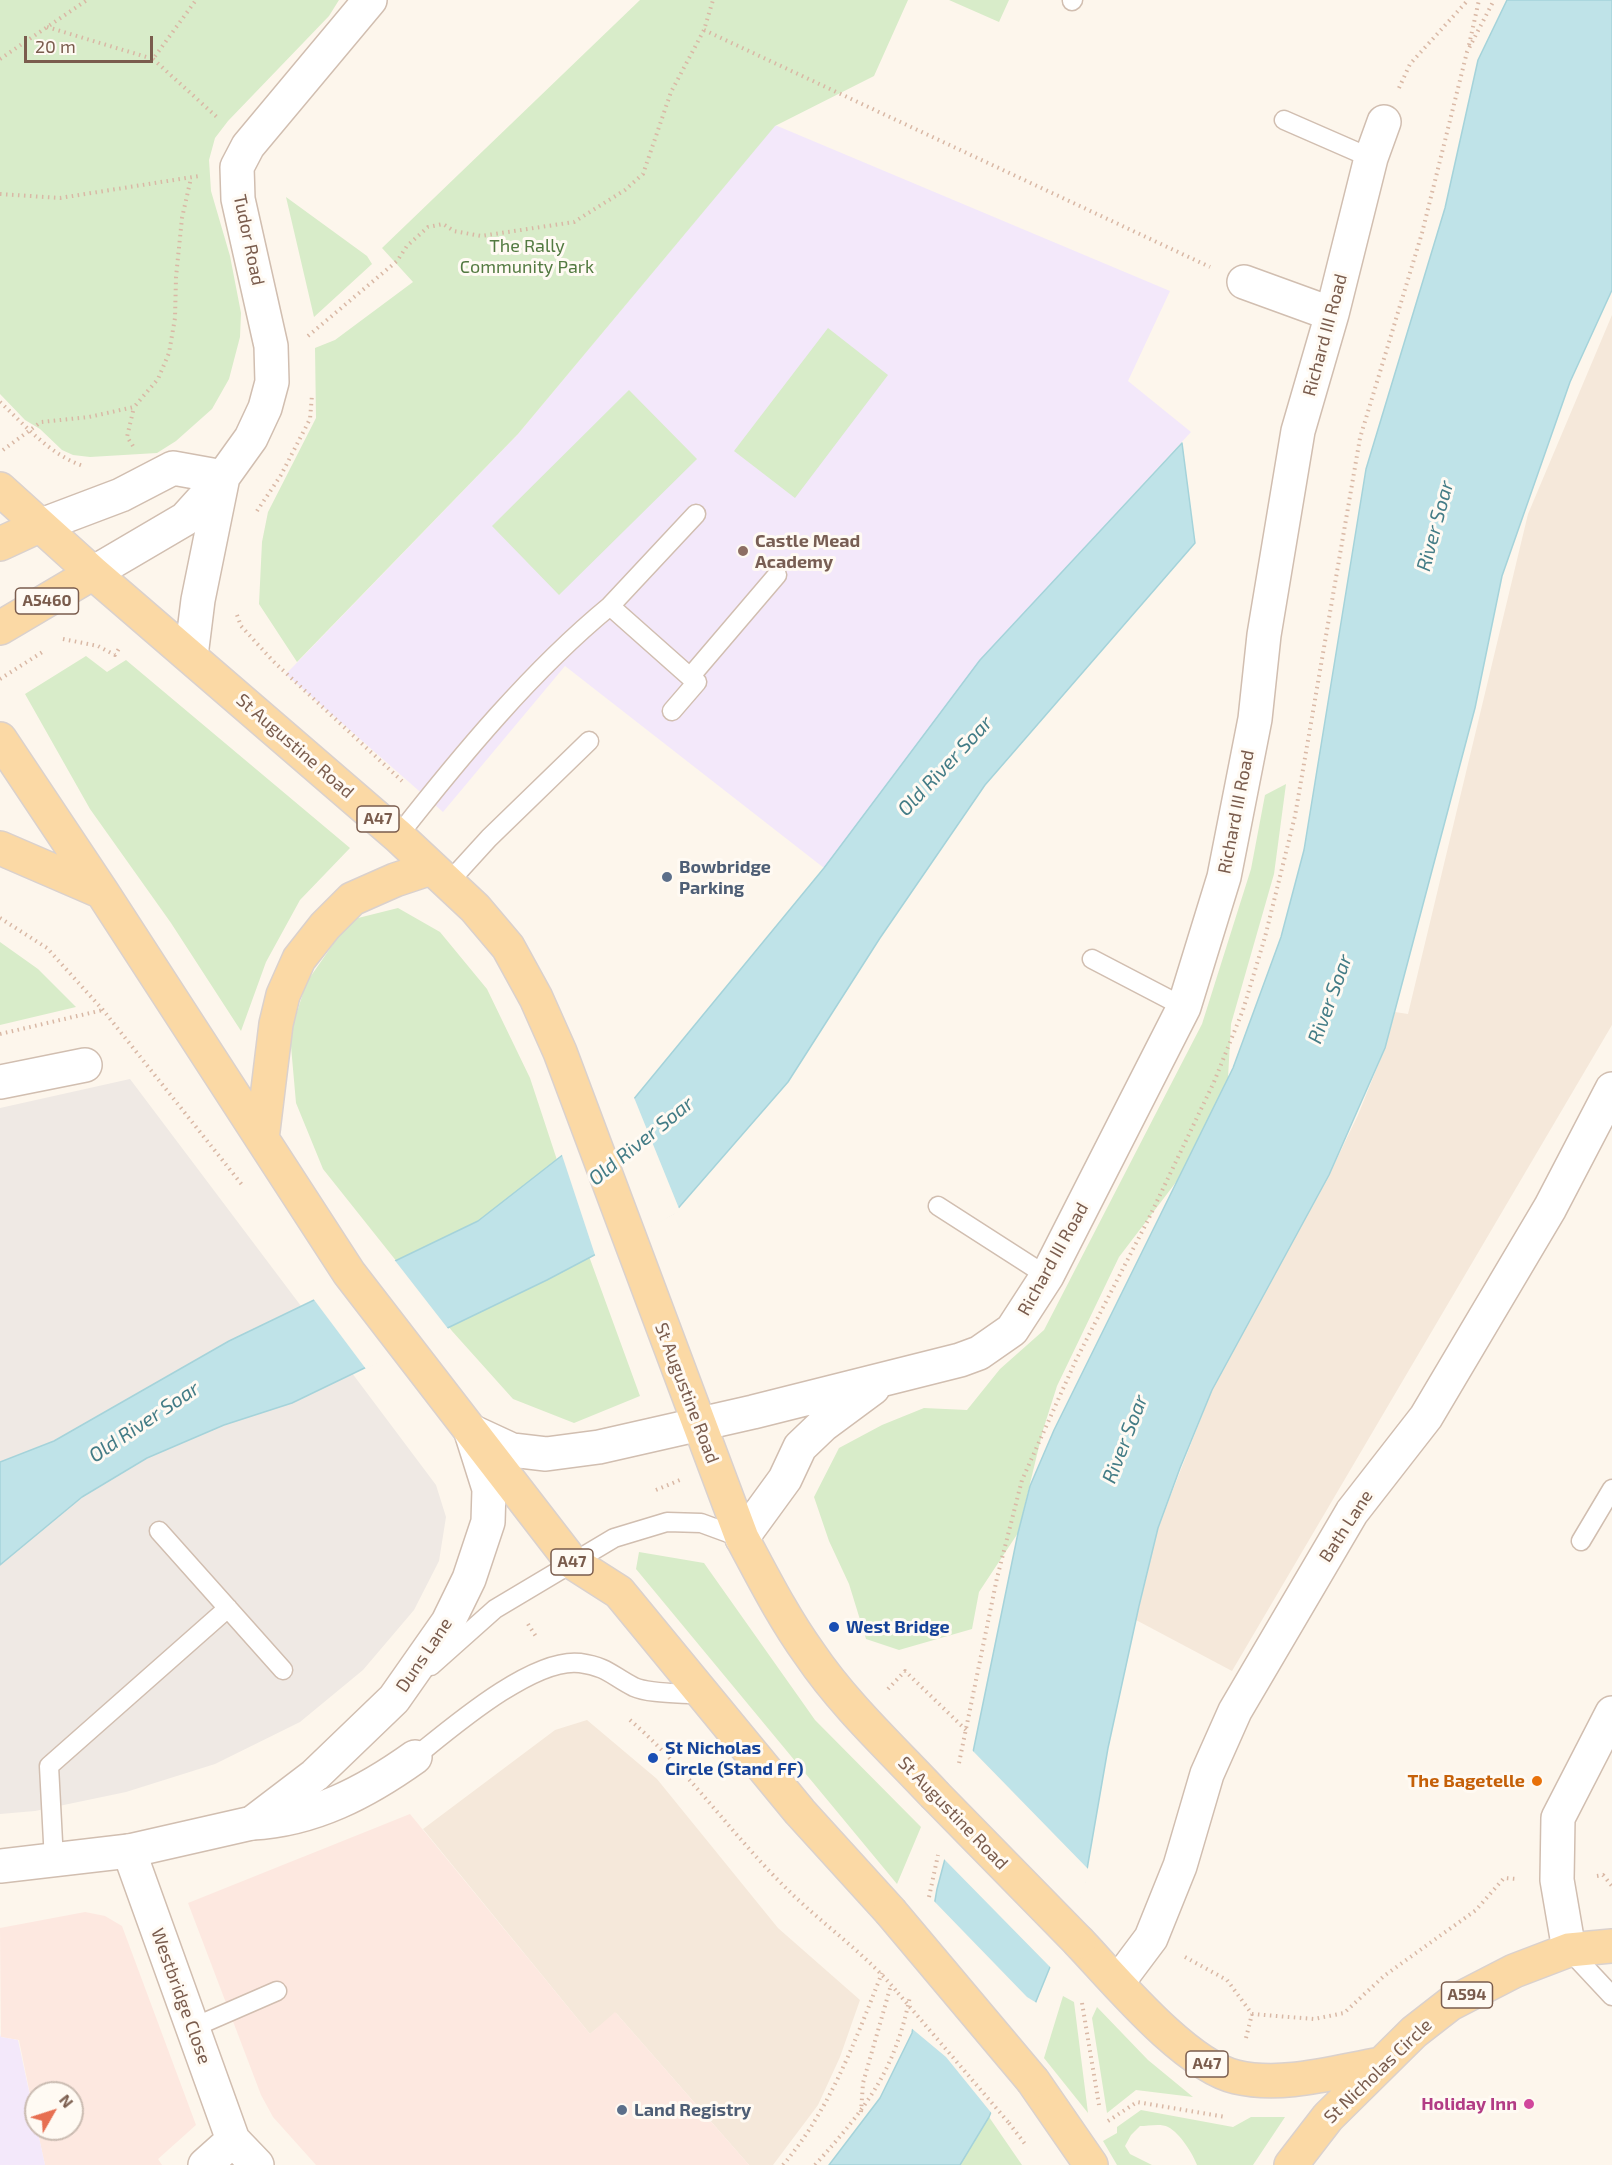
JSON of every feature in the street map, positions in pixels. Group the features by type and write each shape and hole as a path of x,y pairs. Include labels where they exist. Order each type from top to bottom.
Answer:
{"main road":[{"name":"A47","path":"0,489 93,573"},
{"path":"0,544 39,526"},
{"name":"A5460","path":"0,628 93,573"},
{"name":"St Augustine Road","path":"93,573 398,836 475,908 508,947 537,998 742,1538 778,1606 810,1655 860,1715 1098,1962 1186,2049 1211,2067 1236,2077 1290,2080 1380,2064"},
{"name":"A47","path":"0,739 349,1273 572,1562 619,1592 800,1812 891,1911 1032,2081 1084,2155"},
{"path":"0,848 102,892"},
{"path":"262,1139 276,1024 284,995 299,959 325,926 352,899 387,883 440,875"},
{"name":"St Nicholas Circle","path":"1291,2165 1328,2117 1380,2064 1414,2032 1450,2004 1514,1971 1569,1950 1612,1946"}],"street":[{"path":"243,156 370,0"},
{"name":"Richard III Road","path":"464,1422 512,1450 546,1454 599,1447 699,1425 960,1360 996,1343 1012,1330 1024,1314 1047,1276 1184,1007 1224,878 1255,719 1264,635 1298,432 1332,314 1371,159 1384,122"},
{"name":"Tudor Road","path":"93,573 185,519 223,477 251,438 265,408 272,382 271,346 237,199 243,156"},
{"path":"1244,282 1332,314"},
{"path":"39,526 121,495 173,468 223,477"},
{"name":"Tudor Road","path":"190,656 198,600 223,477"},
{"path":"0,1082 85,1065"},
{"name":"Bath Lane","path":"1098,1962 1150,1938 1180,1866 1207,1774 1235,1711 1352,1512 1426,1417 1550,1208 1602,1131 1612,1089"},
{"name":"Richard III Road","path":"742,1538 785,1479 800,1447 824,1425 884,1380"},
{"name":"Duns Lane","path":"252,1822 315,1775 394,1699 448,1622 469,1579 488,1522 489,1490 464,1422"},
{"path":"1569,1950 1557,1880 1558,1818 1612,1713"},
{"name":"Duns Lane","path":"0,1866 129,1851 252,1822 273,1822 323,1809 378,1783 415,1757"},
{"name":"Westbridge Close","path":"129,1851 233,2140 257,2165"},
{"path":"205,2165 233,2140"}],"lane":[{"path":"1284,120 1371,159"},
{"path":"398,836 565,642 610,606 696,514"},
{"path":"690,677 777,575"},
{"path":"610,606 697,682 672,711"},
{"path":"440,875 489,838 589,741"},
{"path":"1092,959 1184,1007"},
{"path":"938,1206 1047,1276"},
{"path":"1581,1541 1612,1489"},
{"path":"394,1699 495,1609 614,1538 667,1522 701,1523 742,1538"},
{"path":"159,1531 283,1670"},
{"path":"54,1860 49,1766 228,1608"},
{"path":"415,1757 517,1681 554,1666 577,1663 608,1669 635,1688 702,1695"},
{"path":"1569,1950 1612,1996"},
{"path":"192,2028 277,1992"}],"path":[{"path":"0,60 87,0"},
{"path":"153,59 196,0"},
{"path":"271,346 307,337 397,261 407,246 428,227 442,224 454,231 481,236 574,222 625,190 643,174 671,92 704,30 712,0"},
{"path":"1384,122 1410,64 1468,0"},
{"path":"1467,52 1479,0"},
{"path":"0,194 60,198 191,178 243,156 153,59 46,27"},
{"path":"704,30 1244,282"},
{"path":"0,452 41,422 89,417 134,407 158,379 169,353 175,318 180,242 191,178"},
{"path":"0,402 63,458 82,466 91,466"},
{"path":"234,609 240,626 273,661 425,802"},
{"path":"0,918 47,948 103,1010 244,1188"},
{"path":"0,1034 103,1010"},
{"path":"914,1680 966,1730"},
{"path":"627,1718 661,1746 790,1893 882,1973 1009,2123"},
{"path":"1150,1938 1227,1980 1252,2014 1314,2019 1344,2013 1384,1976 1476,1910 1504,1878 1557,1880 1603,1875 1612,1886"},
{"path":"1084,2155 1102,2125 1082,2003 1098,1962"},
{"path":"783,2165 824,2109 845,2065 882,1973"},
{"path":"861,2112 863,2082 891,1984"}],"shaded area":[{"name":"Castle Mead Academy","path":"775,125 1170,291 1128,381 1191,432 980,660 824,868 565,666 443,812 286,674 518,434"},
{"path":"1612,315 1612,1025 1232,1671 1136,1620 1158,1528 1212,1390 1329,1175 1358,1115 1385,1048 1395,1012 1408,1014 1528,514"},
{"path":"130,1079 301,1306 229,1341 54,1441 0,1462 0,1108"},
{"path":"352,1373 436,1485 446,1517 439,1561 414,1610 363,1670 300,1722 215,1764 126,1792 35,1811 0,1814 0,1565 82,1497 147,1458 224,1425 292,1403"},
{"path":"587,1720 657,1779 778,1928 860,2000 840,2057 818,2105 773,2165 749,2165 616,2013 590,2034 423,1829 555,1730"},
{"path":"410,1814 590,2034 615,2012 749,2165 316,2165 273,2117 261,2095 188,1903"},
{"path":"85,1912 105,1916 122,1926 196,2125 158,2159 162,2165 45,2165 40,2141 84,2141 84,2081 27,2081 19,2040 1,2037 0,1928"},
{"path":"0,2034 1,2037 18,2040 27,2081 24,2081 24,2141 40,2141 45,2165 0,2165"}],"green space":[{"path":"0,0 339,0 329,16 228,121 215,138 209,160 211,191 230,256 241,313 240,337 229,379 212,409 176,441 157,453 90,457 73,455 62,450 40,429 25,420 0,394"},
{"name":"The Rally Community Park","path":"640,0 908,0 874,76 775,126 518,434 297,662 259,604 262,542 268,512 316,418 315,348 335,340 413,282 382,248"},
{"path":"949,0 1009,0 999,22"},
{"path":"286,197 367,256 372,264 314,317"},
{"path":"828,328 888,375 795,498 734,451"},
{"path":"629,390 697,459 559,595 492,526"},
{"path":"86,656 107,672 126,660 350,848 300,900 266,962 241,1031 171,923 90,809 25,694"},
{"path":"1286,784 1274,874 1231,1024 1228,1078 1183,1173 1119,1257 1057,1386 1043,1430 1018,1533 979,1592 972,1629 899,1650 866,1639 849,1584 829,1541 814,1497 839,1448 882,1425 924,1408 967,1410 1000,1369 1044,1330 1202,1024 1251,869 1265,795"},
{"path":"398,908 440,932 487,989 530,1078 586,1248 640,1396 574,1423 513,1399 452,1331 323,1169 296,1103 290,1035 306,983 350,920"},
{"path":"0,942 38,969 76,1007 0,1025"},
{"path":"639,1552 704,1563 815,1720 921,1827 897,1884 636,1569"},
{"path":"1063,1996 1074,2002 1088,2113 1044,2058"},
{"path":"1097,2007 1148,2060 1193,2097 1136,2090 1107,2113 1092,2018"},
{"path":"1141,2110 1233,2127 1251,2117 1285,2117 1253,2165 1197,2165 1177,2134 1168,2127 1158,2125 1140,2126 1125,2146 1130,2154 1152,2165 1117,2165 1103,2141 1117,2133 1117,2127"},
{"path":"989,2117 1022,2165 960,2165"}],"water":[{"name":"River Soar","path":"1507,0 1612,0 1612,290 1570,382 1502,576 1475,708 1385,1048 1329,1175 1212,1390 1180,1468 1158,1528 1139,1606 1108,1748 1085,1881 989,2117 960,2165 829,2165 880,2098 912,2033 937,1889 972,1757 1018,1533 1030,1486 1054,1430 1233,1068 1281,937 1304,850 1366,469 1445,208 1478,60"},
{"name":"Old River Soar","path":"1182,443 1195,543 985,785 880,938 788,1082 674,1213 547,1280 292,1403 224,1425 147,1458 82,1497 0,1565 0,1462 54,1441 229,1341 478,1221 633,1100 824,868 980,660"}],"pier":[{"path":"633,1095 680,1211 596,1258 561,1152"},
{"path":"393,1258 449,1330 366,1369 312,1297"},
{"path":"971,1749 1090,1871 1053,1970 942,1857"},
{"path":"932,1899 1027,1997 1040,2005 993,2115 946,2057 910,2027"}],"place":[{"name":"Castle Mead Academy","path":"743,551"},
{"name":"Bowbridge Parking","path":"667,877"},
{"name":"West Bridge","path":"834,1627"},
{"name":"St Nicholas Circle (Stand FF)","path":"653,1758"},
{"name":"The Bagetelle","path":"1537,1781"},
{"name":"Holiday Inn","path":"1529,2104"},
{"name":"Land Registry","path":"622,2110"}]}
